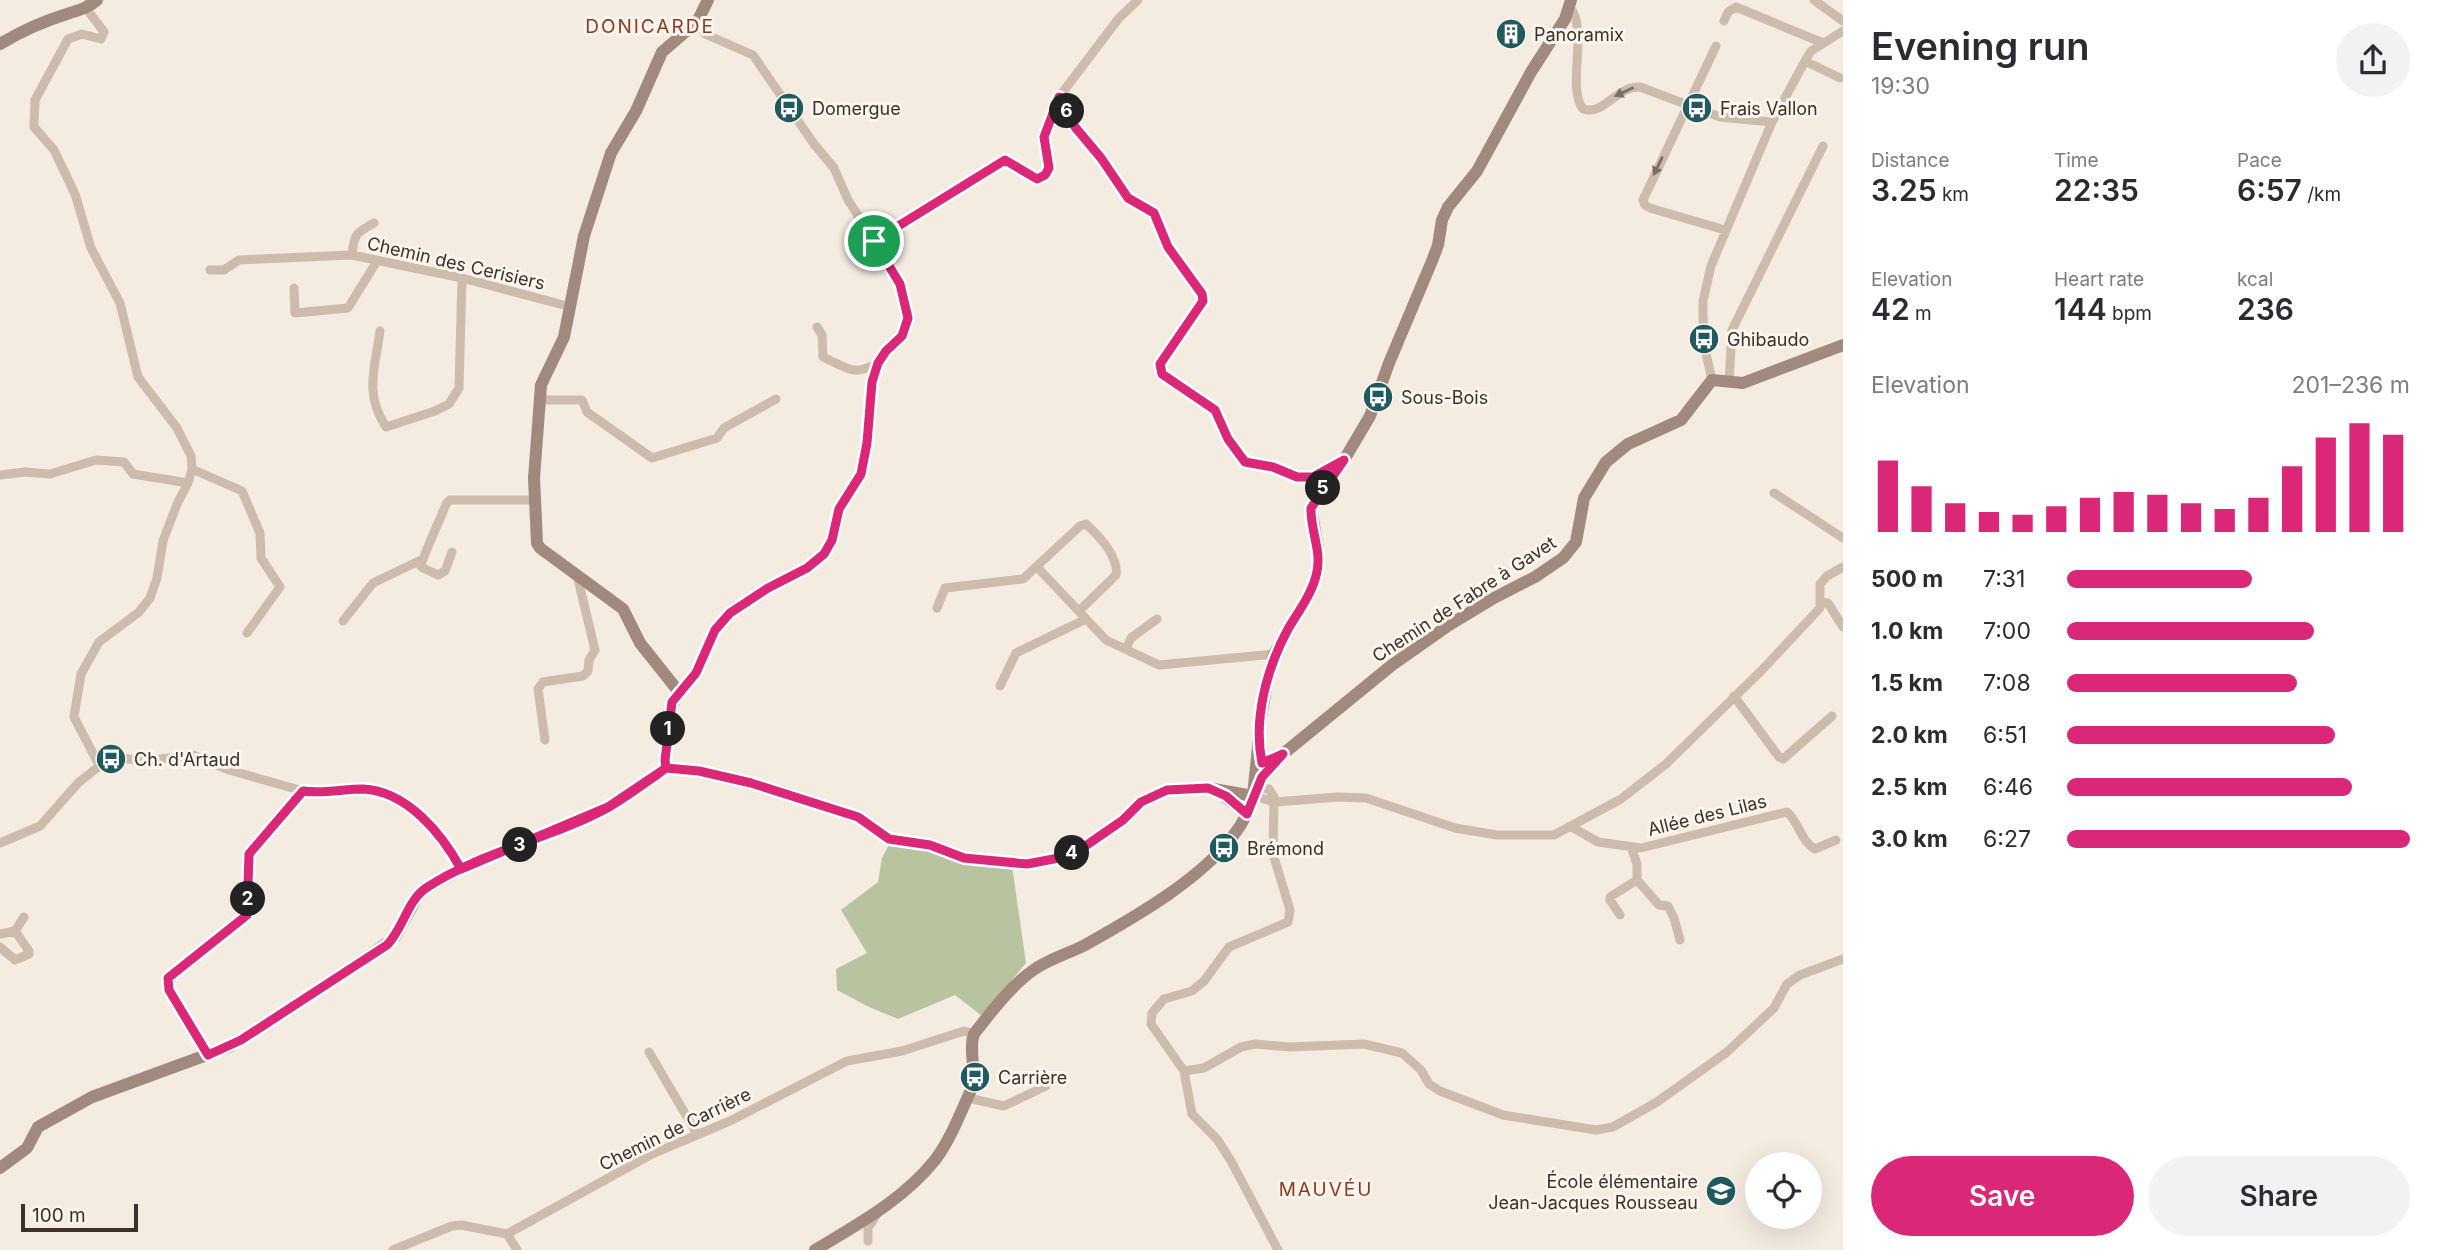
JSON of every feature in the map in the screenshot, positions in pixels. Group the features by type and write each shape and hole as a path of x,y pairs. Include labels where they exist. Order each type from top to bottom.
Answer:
{"street":[{"path":"0,44 97,0"},
{"path":"679,692 640,643 623,609 540,548 537,543 535,500 541,385 564,337 584,236 611,153 636,111 662,52 697,22 708,0"},
{"path":"874,241 1005,160 1037,179 1045,175 1049,168 1044,137 1059,97 1119,18 1138,0"},
{"path":"1814,0 1843,21"},
{"path":"87,4 104,32 103,36 101,39 82,34 68,39 35,100 34,127 54,150 75,194 91,248 120,303 138,377 177,428 191,456 192,469 163,541 157,579 150,598 139,612 99,642 81,674 74,717 99,765"},
{"path":"1571,4 1577,30 1577,97 1583,109 1597,110 1622,90 1640,87 1727,119 1772,122"},
{"path":"815,1250 883,1208 913,1185 937,1158 968,1098 975,1077 972,1043 974,1034 1015,987 1033,971 1084,945 1164,897 1224,848 1247,814 1257,780 1264,695 1275,654 1315,580 1318,548 1311,508 1370,416 1389,363 1433,261 1442,220 1448,207 1477,171 1571,4"},
{"path":"1724,21 1728,12 1736,7 1823,43"},
{"path":"666,768 670,710 679,692 696,673 715,630 730,613 768,588 807,568 824,554 832,540 839,509 861,474 867,443 872,382 878,363 902,336 908,318 900,284 848,200 834,168 752,55 705,34 697,22"},
{"path":"1843,31 1811,51 1772,122 1711,266 1703,301 1705,349 1712,380 1743,383 1843,345"},
{"path":"1716,46 1643,200 1650,208 1726,230"},
{"path":"1805,61 1840,78"},
{"path":"1059,97 1075,127 1101,158 1128,198 1154,213 1168,247 1202,294 1203,301 1160,364 1162,374 1215,410 1228,439 1245,462 1273,467 1297,477 1313,477 1344,460"},
{"path":"1729,383 1732,330 1823,146"},
{"path":"352,255 353,238 374,223"},
{"name":"Chemin des Cerisiers","path":"210,270 224,270 239,260 352,255 462,278 571,307"},
{"path":"294,288 295,313 348,308 377,261"},
{"path":"380,331 371,393 377,414 386,427 449,404 459,388 462,278"},
{"path":"817,327 822,335 822,357 855,372 878,363"},
{"name":"Chemin de Fabre à Gavet","path":"1257,780 1283,754 1416,647 1563,558 1576,542 1584,498 1606,462 1628,443 1681,420 1712,380"},
{"path":"540,400 582,400 587,412 652,458 717,438 724,428 776,399"},
{"path":"0,475 25,472 50,474 96,460 124,462 132,474 188,483"},
{"path":"192,469 242,491 260,533 261,558 280,586 247,633"},
{"path":"1774,493 1843,538"},
{"path":"452,552 444,571 438,575 421,567 421,560 450,500 535,500"},
{"path":"937,608 945,588 1023,579 1080,526 1086,524 1090,527 1115,559 1116,575 1083,615 1016,653 1000,686"},
{"path":"343,621 373,583 421,560"},
{"path":"1037,567 1106,640 1159,665 1275,654"},
{"path":"1275,802 1338,797 1366,798 1455,828 1496,835 1554,835 1620,799 1666,764 1820,608 1819,584 1843,567"},
{"path":"545,740 538,689 543,682 583,676 588,671 589,660 595,650 576,574"},
{"path":"1820,602 1828,603 1843,627"},
{"path":"1126,649 1131,638 1157,619"},
{"path":"1734,696 1783,759 1832,716"},
{"path":"0,843 40,826 79,782 99,765 111,759 144,761 193,755 229,770 303,791 320,793 361,789 383,793 428,821 461,869"},
{"path":"0,1168 27,1148 38,1127 92,1097 208,1055 241,1040 387,945 395,937 420,893 461,869 608,807 666,768 699,771 770,788 858,817 889,839 930,845 964,858 1027,864 1064,857 1081,849 1123,820 1150,796 1167,790 1208,788 1257,780"},
{"path":"1257,780 1275,802 1273,854 1290,910 1288,922 1229,947 1204,981 1192,991 1164,999 1152,1013 1152,1024 1184,1070 1192,1114 1217,1139 1231,1161 1278,1250"},
{"path":"1208,788 1226,796 1247,814"},
{"path":"208,1055 169,990 168,978 247,915 249,854 303,791"},
{"name":"Allée des Lilas","path":"1570,826 1598,842 1641,848 1787,812 1796,822 1809,846 1815,849 1836,840"},
{"path":"1631,846 1637,864 1637,880 1659,905 1668,906 1680,940"},
{"path":"1620,915 1610,900 1611,897 1637,880"},
{"path":"0,934 15,931 24,917"},
{"path":"0,947 15,960 29,954 15,931"},
{"path":"1184,1070 1204,1068 1241,1047 1255,1044 1290,1047 1364,1044 1402,1054 1421,1070 1429,1084 1440,1091 1503,1115 1596,1130 1605,1129 1657,1102 1727,1052 1774,1008 1787,984 1800,975 1843,958"},
{"name":"Chemin de Carrière","path":"507,1234 652,1153 730,1121 847,1061 902,1051 964,1031 974,1034"},
{"path":"649,1052 697,1134"},
{"path":"968,1098 1004,1106 1045,1086"},
{"path":"855,1226 868,1241 870,1223 883,1208"},
{"path":"393,1250 452,1226 461,1225 507,1234 517,1250"}],"green space":[{"path":"891,841 1012,866 1026,963 982,1016 955,995 898,1019 837,990 836,969 867,953 841,910 878,882 882,858"}],"place":[{"name":"Panoramix","path":"1511,34"},
{"name":"Domergue","path":"789,108"},
{"name":"Frais Vallon","path":"1697,108"},
{"name":"Ghibaudo","path":"1704,339"},
{"name":"Sous-Bois","path":"1378,397"},
{"name":"Ch. d'Artaud","path":"111,759"},
{"name":"Brémond","path":"1224,848"},
{"name":"Carrière","path":"975,1077"},
{"name":"École élémentaire Jean-Jacques Rousseau","path":"1721,1191"}],"district":[{"name":"DONICARDE","path":"650,26"},
{"name":"MAUVÉU","path":"1326,1189"}],"route":[{"path":"874,241 900,284 908,318 902,336 880,357 872,382 867,443 861,474 839,509 832,540 824,554 807,568 768,588 730,613 715,630 696,673 672,702 666,768 608,807 461,869 428,821 383,793 361,789 320,793 303,791 249,854 247,915 168,978 169,990 208,1055 232,1046 387,945 395,937 415,899 425,888 461,869 517,846 608,807 658,774 666,768 699,771 751,783 858,817 889,839 930,845 964,858 1027,864 1050,861 1081,849 1123,820 1141,802 1167,790 1208,788 1226,796 1247,814 1262,777 1283,754 1262,763 1259,750 1261,717 1275,654 1311,590 1318,569 1318,548 1311,508 1344,460 1313,477 1297,477 1273,467 1245,462 1228,439 1215,410 1162,374 1160,364 1203,301 1202,294 1168,247 1154,213 1128,198 1101,158 1075,127 1059,97 1044,137 1049,168 1045,175 1037,179 1005,160 874,241"}]}
